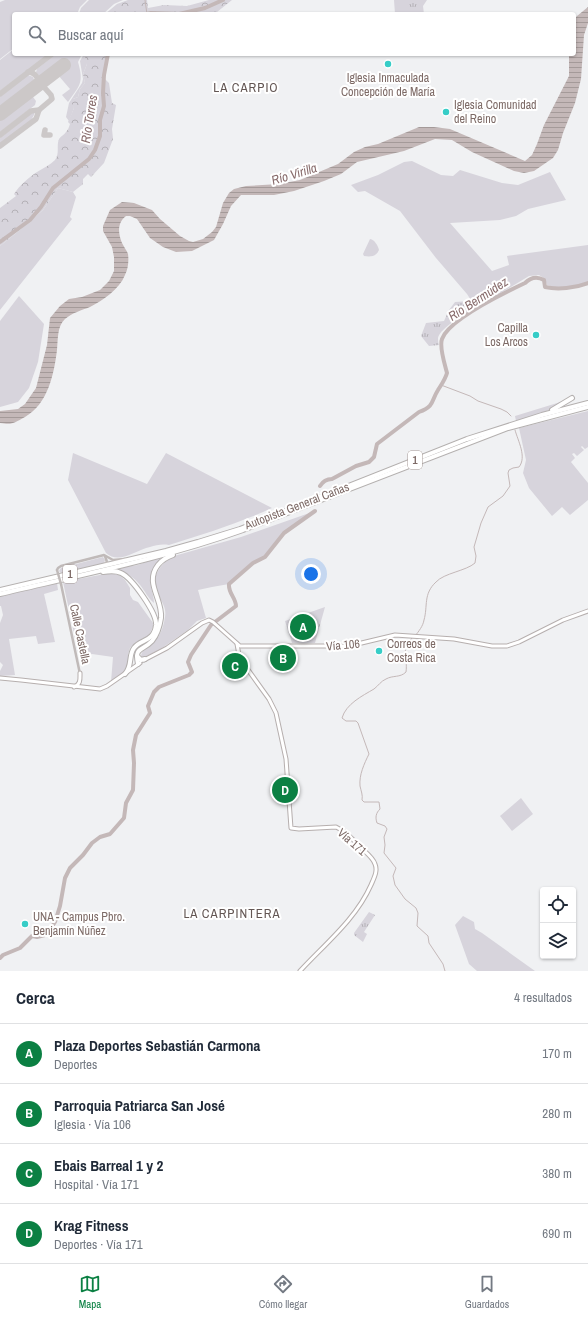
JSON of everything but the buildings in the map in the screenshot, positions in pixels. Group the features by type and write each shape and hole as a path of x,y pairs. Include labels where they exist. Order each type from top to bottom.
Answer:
{"highway":[{"path":"547,413 572,398"},
{"name":"Autopista General Cañas","path":"0,590 139,557 198,542 240,529 467,439 547,413 588,403"},
{"name":"Autopista General Cañas","path":"0,594 176,552 208,542 518,425 588,408"},
{"path":"138,664 137,655 139,650 153,640 160,623 161,609 152,580 154,571 158,564 169,556 212,544 243,530"},
{"path":"63,580 114,571 122,573 132,581 152,612 156,625 151,637 134,648 130,667 125,674"},
{"path":"137,655 139,659 145,659"},
{"path":"131,658 138,664"}],"main road":[{"name":"Vía 106","path":"237,644 240,646 349,646 395,635 454,639 492,646 507,646 519,642 563,620 588,611"},
{"path":"0,678 83,688 103,688 145,659 167,648 199,624 210,620 237,644"},
{"name":"Vía 171","path":"237,644 241,660 269,699 276,713 286,758 291,828 336,827 356,843 375,864 375,878 361,905 345,925 300,971"},
{"path":"74,686 80,682 80,673"}],"street":[{"path":"105,555 116,560 139,557"},
{"path":"96,567 106,563 105,555"},
{"name":"Calle Castella","path":"83,688 57,570 61,566 105,555"}],"green space":[{"path":"5,0 87,0 80,7 78,12 12,12 12,50 0,59 0,2"},
{"path":"89,0 123,0 114,4 105,12 80,12 81,8"},
{"path":"128,0 147,0 148,8 164,5 187,6 209,0 232,0 217,12 107,12 117,4"},
{"path":"394,0 427,0 423,6 424,12 395,12"},
{"path":"12,51 12,56 46,56 0,91 0,60"},
{"path":"53,56 81,56 78,62 81,75 80,84 68,102 62,95 70,89 58,75 70,65 65,59 42,77 36,72 37,69"},
{"path":"83,56 86,56 84,58 87,64 83,74 85,83 80,89 78,97 73,99 74,108 69,121 66,117 69,103 83,79 80,61"},
{"path":"86,56 108,56 104,78 109,83 112,103 116,105 112,129 113,139 104,163 91,177 88,174 83,179 83,184 73,192 58,188 43,210 0,246 0,208 16,196 14,194 24,182 55,160 58,152 59,139 67,131 70,124 68,122 74,108 71,101 78,97 80,89 85,83 83,74 87,64 84,63 83,60"},
{"path":"28,75 33,77 35,82 0,109 0,97"},
{"path":"33,97 36,101 35,105 0,132 0,120"},
{"path":"34,113 34,115 31,120 0,144 0,138"},
{"path":"412,161 441,175 453,176 460,170 502,183 518,185 550,172 566,200 528,209 516,216 500,220 450,223 492,271 509,265 507,256 588,245 588,284 573,288 557,287 547,285 545,279 539,275 529,276 476,308 467,294 436,258 400,211 365,191 358,192 351,185 378,175 404,162"},
{"path":"58,188 73,192 76,197 70,217 72,219 0,310 0,246 43,210"},
{"path":"370,239 375,242 379,250 373,256 364,256 363,254"},
{"path":"19,296 44,324 38,362 29,388 18,402 0,407 0,321"},
{"path":"471,301 476,308 449,325 440,334 438,338 439,345 429,346 421,336 426,323 444,321 455,302"},
{"path":"567,400 545,412 516,421 515,416"},
{"path":"588,411 588,447 585,449 582,446 581,447 584,450 577,456 574,453 572,454 575,458 571,462 588,483 588,500 570,515 562,507 552,516 529,488 523,473 526,460 519,428"},
{"path":"73,453 147,484 166,453 272,508 234,523 169,545 155,546 128,556 116,558 106,553 68,480"},
{"path":"315,511 284,533 265,557 252,563 229,584 198,590 206,618 197,621 188,630 162,648 145,657 141,657 141,654 145,649 158,637 163,625 165,610 156,591 155,580 158,570 165,562 174,556 241,537"},
{"path":"166,556 156,565 152,573 151,587 154,603 135,580 126,573 116,569 138,565"},
{"path":"103,557 105,560 104,563 61,573 59,571 61,568"},
{"path":"110,573 119,575 125,580 130,588 130,595 133,600 138,602 153,623 153,627 149,635 130,648 128,654 128,668 111,682 113,657 78,652 63,582"},
{"path":"57,583 58,590 44,594 55,642 38,644 36,636 9,639 15,675 0,676 0,671 3,665 0,662 0,623 3,615 0,606 0,596"},
{"path":"325,607 315,643 292,643 285,621","holes":["312,614 318,629 293,639 287,624"]},
{"path":"312,614 318,629 293,639 287,624"},
{"path":"521,798 533,814 512,831 500,816"},
{"path":"369,912 375,915 364,932 367,934 363,942 354,935 354,933"},
{"path":"463,916 474,922 475,929 535,971 477,971 469,964 455,925"}],"shaded area":[{"name":"Río Virilla","path":"588,7 588,23 584,35 581,79 575,103 558,150 553,158 534,171 524,173 514,171 472,152 452,140 435,139 404,151 357,162 341,174 294,191 274,195 241,195 231,206 214,240 192,251 176,252 163,247 150,238 137,219 126,216 121,222 119,232 122,243 128,253 128,265 119,285 105,298 90,307 71,315 62,322 58,333 57,350 52,378 44,396 33,411 25,417 13,423 0,423 0,411 18,409 25,404 36,388 47,345 50,318 60,306 69,299 82,297 100,290 109,281 114,271 114,257 112,247 103,231 103,226 110,210 122,202 134,203 152,210 180,236 193,242 203,239 216,227 223,203 229,193 234,189 246,186 279,184 300,180 338,164 354,152 365,147 378,144 419,127 450,129 525,161 532,155 544,125 569,76 569,56 576,56 577,16"}],"waterway":[{"path":"145,0 147,12"},
{"name":"Río Torres","path":"188,12 205,8 223,0"},
{"name":"Río Torres","path":"0,242 30,220 41,207 53,188 89,159 95,150 100,136 100,120 104,106 104,75 108,56"},
{"name":"Río Bermúdez","path":"320,486 326,480 332,479 356,466 369,462 374,457 377,444 419,412 428,408 447,373 441,342 447,331 455,323 479,307 532,278 544,280 545,287 555,288 572,287 588,283"},
{"path":"441,385 501,409 511,416"},
{"path":"415,636 421,628 423,622 429,591 436,582 444,576 471,566 475,563 476,556 474,547 481,523 488,507 503,496 510,486 509,470 519,467 521,463 522,454 515,430"},
{"name":"Río Bermúdez","path":"0,958 3,955 20,948 32,936 37,937 45,935 49,931 55,922 60,906 65,878 70,868 92,843 100,837 110,834 124,818 126,803 133,790 133,750 136,735 150,713 148,706 154,692 159,687 189,675 192,672 188,662 191,655 211,625 236,606 229,584 253,563 265,557 284,533 315,511"},
{"path":"412,638 408,642 405,650 406,672 383,681 351,705 344,713 342,718 346,721 356,721 358,723 369,754 360,778 362,800 364,802 379,802 380,809 376,815 376,821 377,823 385,826 387,829 384,837 384,853 396,868 393,876 395,885 405,899 416,908 418,913 417,926 428,936 429,943 443,964 445,971"}],"taxiway":[{"path":"0,94 49,56"},
{"path":"0,135 31,111 39,110 52,99 51,95 43,86 37,86 38,79 35,75 28,72"},
{"path":"0,146 36,119 39,110"},
{"path":"45,130 44,135 50,135"}],"runway":[{"path":"0,114 64,65"}],"place":[{"name":"Iglesia Inmaculada Concepción de María","path":"388,64"},
{"name":"Iglesia Comunidad del Reino","path":"446,112"},
{"name":"Capilla Los Arcos","path":"536,335"},
{"name":"Plaza Deportes Sebastián Carmona","path":"303,627"},
{"name":"Correos de Costa Rica","path":"379,651"},
{"name":"Parroquia Patriarca San José","path":"283,658"},
{"name":"Ebais Barreal 1 y 2","path":"235,666"},
{"name":"Krag Fitness","path":"285,790"},
{"name":"UNA - Campus Pbro. Benjamín Núñez","path":"25,924"}],"district":[{"name":"LA CARPIO","path":"246,87"},
{"name":"LA CARPINTERA","path":"232,913"}]}
